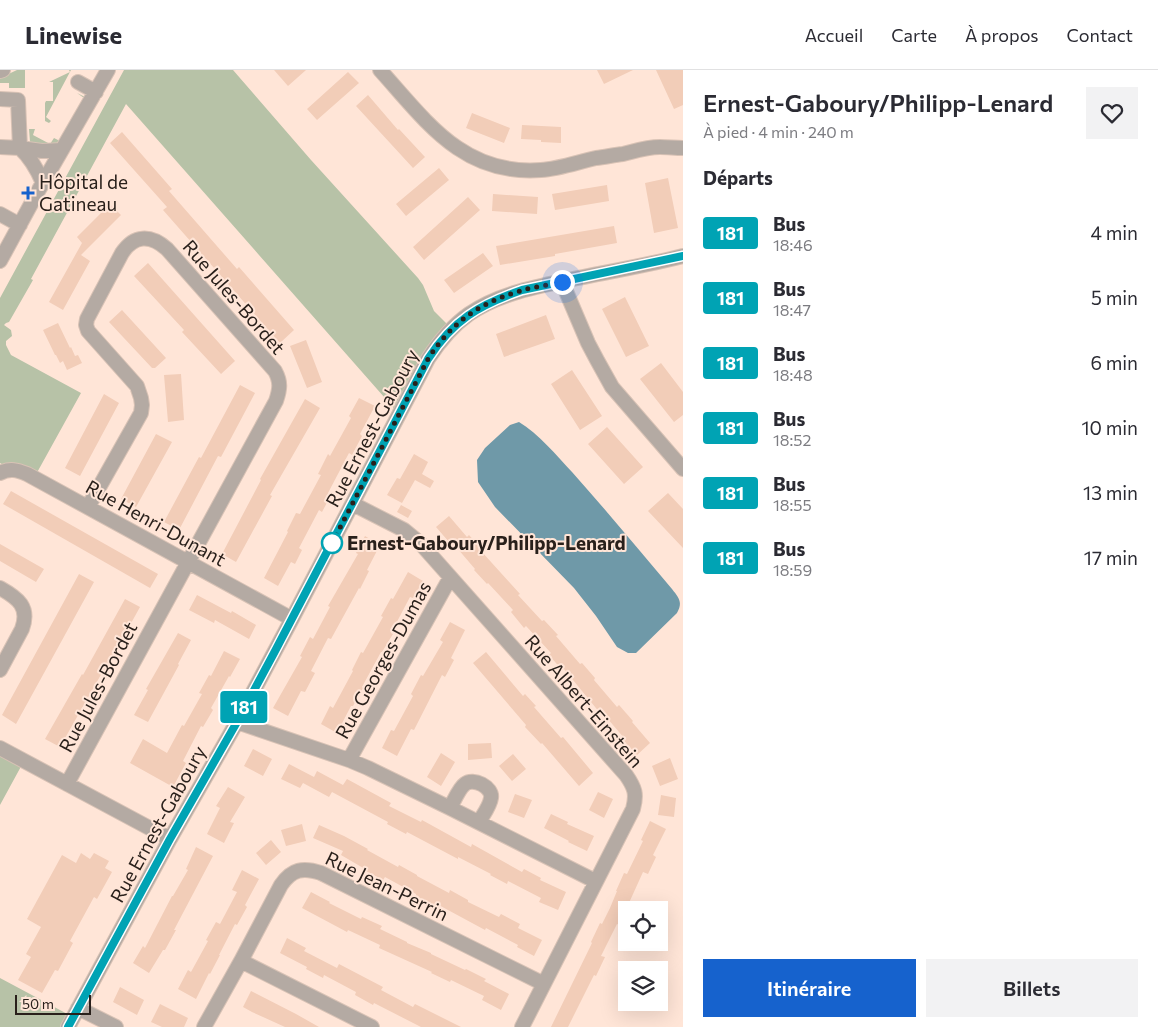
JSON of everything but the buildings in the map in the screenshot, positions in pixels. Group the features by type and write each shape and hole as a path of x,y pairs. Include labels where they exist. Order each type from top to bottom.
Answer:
{"street":[{"path":"0,261 108,70"},
{"path":"380,70 429,124 450,144 484,163 495,166 518,170 543,170 583,160 650,148 683,148"},
{"path":"76,85 94,96"},
{"path":"0,99 18,100 20,148 32,161 43,183"},
{"path":"0,147 42,151 62,150"},
{"path":"0,214 20,225"},
{"name":"Rue Jules-Bordet","path":"67,784 276,401 279,392 280,385 274,371 167,249 155,240 140,239 127,246 87,319 88,331 137,386 142,405 141,413 88,507"},
{"name":"Rue Ernest-Gaboury","path":"68,1027 170,839 237,722 428,359 439,344 469,314 494,300 522,290 683,256"},
{"path":"562,282 588,343 612,387 683,469"},
{"name":"Rue Henri-Dunant","path":"0,473 7,470 20,471 292,619"},
{"name":"Rue Albert-Einstein","path":"353,504 414,537 626,775 632,784 636,796 632,809 522,1027"},
{"name":"Rue Georges-Dumas","path":"348,760 450,578"},
{"path":"0,588 20,602 25,615 22,629 0,670"},
{"path":"237,722 368,768 595,881"},
{"path":"0,748 170,839"},
{"path":"450,808 465,784 472,782 487,787 492,794 479,822"},
{"name":"Rue Jean-Perrin","path":"204,1027 281,885 291,873 305,869 321,873 544,984"},
{"path":"241,961 372,1027"},
{"path":"78,1008 116,1027"}],"green space":[{"path":"17,70 25,70 25,88 9,88 9,83 0,83 0,78"},
{"path":"124,70 233,70 311,160 418,278 434,311 452,329 399,414 126,104 31,279 33,280 9,322 4,325 11,330 12,336 6,341 6,345 11,355 81,393 34,478 12,470 0,463 0,298"},
{"path":"70,72 46,117 51,121 49,123 45,121 45,103 46,101 53,101 53,82 49,82"},
{"path":"77,93 85,97 59,143 44,146 30,142 29,129 35,129 33,135 50,144 54,138 60,141 84,98"},
{"path":"0,748 24,761 0,805"},
{"path":"0,978 73,1017 68,1027 0,1027"}],"water":[{"path":"519,422 540,438 554,452 678,598 680,606 677,613 636,653 628,653 617,647 574,588 495,507 478,482 477,460 485,448 510,425"}],"bus line":[{"name":"181","path":"68,1027 170,839 237,722 428,359 443,338 460,321 480,307 522,290 683,256"}],"place":[{"name":"Hôpital de Gatineau","path":"28,193"},
{"name":"Ernest-Gaboury/Philipp-Lenard","path":"332,543"}],"route":[{"path":"332,543 428,359 443,338 469,314 494,300 522,290 562,282"}]}
